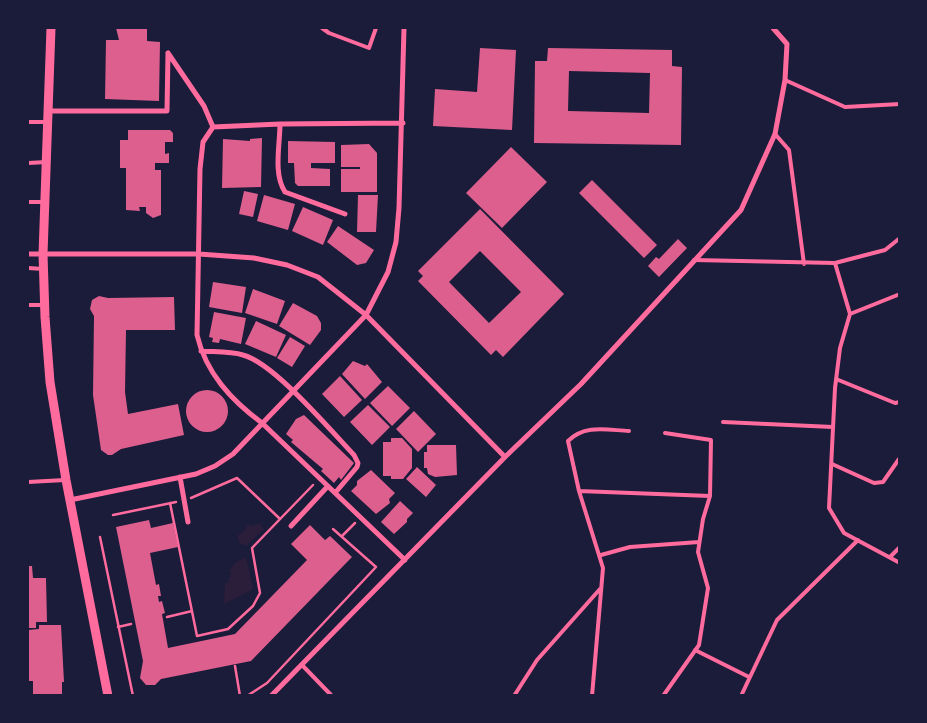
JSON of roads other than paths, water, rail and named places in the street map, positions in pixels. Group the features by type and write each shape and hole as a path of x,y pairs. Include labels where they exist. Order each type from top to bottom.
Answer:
{"street":[{"path":"51,28 44,254 44,305 50,382 66,480 108,696"},
{"path":"70,500 196,474 215,466 233,454 366,315 388,272 396,242 403,123 404,28"},
{"path":"271,696 505,457 581,384 741,210 775,134 785,80 787,44 773,28"},
{"path":"48,111 167,111 168,53 204,106 212,127"},
{"path":"212,127 280,124 403,123"},
{"path":"280,124 279,175 280,184 284,192 345,214"},
{"path":"212,127 203,142 200,169 197,335 201,352 210,370 236,404 262,423 405,560"},
{"path":"28,254 199,254 254,258 287,265 318,277 366,315 505,457"},
{"path":"201,352 224,352 250,358 264,365 293,392 356,459 356,467 335,493"},
{"path":"180,477 188,522"},
{"path":"291,526 328,486"}],"lane":[{"path":"322,28 329,33 369,48 376,28"},
{"path":"785,80 845,107 900,104"},
{"path":"28,122 48,122"},
{"path":"775,134 789,150 804,264"},
{"path":"28,163 47,162"},
{"path":"28,202 45,202"},
{"path":"694,260 804,264 835,263 885,250 900,238"},
{"path":"835,263 850,314 840,348 836,379 829,508 844,533 900,563"},
{"path":"28,268 44,269"},
{"path":"850,314 900,294"},
{"path":"28,305 44,305"},
{"path":"836,379 894,403 900,402"},
{"path":"723,422 833,427"},
{"path":"592,696 603,568 601,555 579,491 568,441 577,432 595,429 629,431"},
{"path":"663,696 699,645 708,588 698,552 710,496 711,440 664,433"},
{"path":"832,464 874,483 883,482 899,459"},
{"path":"28,482 66,480"},
{"path":"579,491 710,496"},
{"path":"741,696 777,620 858,540"},
{"path":"601,555 630,547 699,542"},
{"path":"890,557 900,547"},
{"path":"514,696 536,660 600,589"},
{"path":"695,650 749,677"},
{"path":"302,665 332,696"}]}
